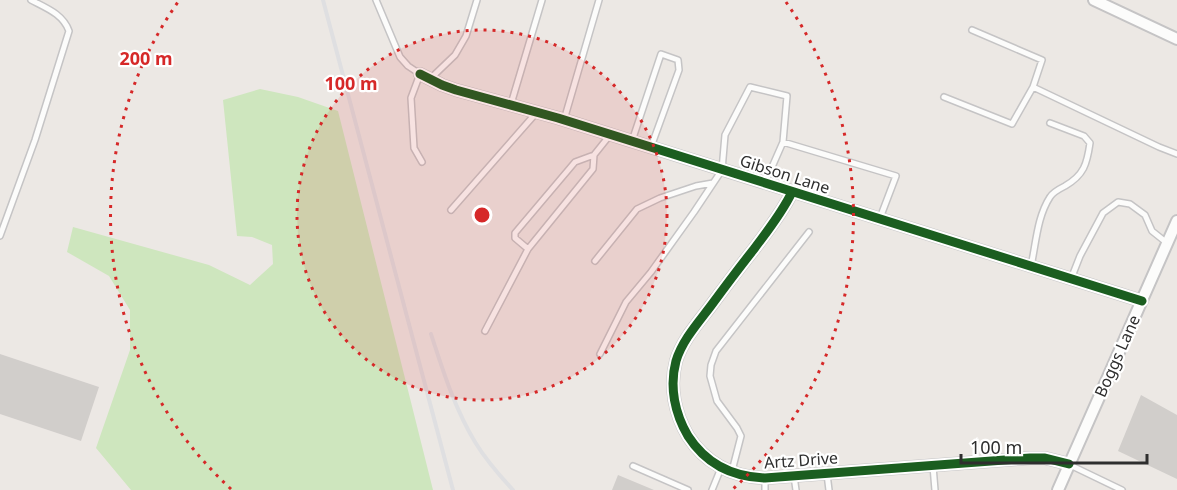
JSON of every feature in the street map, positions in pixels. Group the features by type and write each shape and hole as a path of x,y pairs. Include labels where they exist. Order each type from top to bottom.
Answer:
{"street":[{"path":"1094,0 1177,39"},
{"name":"Gibson Lane","path":"420,74 456,90 564,120 1142,301"},
{"name":"Artz Drive","path":"792,192 769,229 687,337 676,361 673,388 675,403 679,417 693,443 702,454 726,470 765,484 794,476 1030,458 1045,458 1069,464"},
{"name":"Boggs Lane","path":"1058,490 1177,221"}],"lane":[{"path":"0,236 38,129 69,30 63,19 31,0"},
{"path":"376,0 400,57 420,74 411,98 414,148 422,162"},
{"path":"430,80 455,55 466,36 477,0"},
{"path":"511,104 542,0"},
{"path":"564,120 599,0"},
{"path":"944,97 1012,124 1033,87 1042,60 972,30"},
{"path":"632,141 661,54 678,60 679,70 651,147"},
{"path":"600,354 626,302 651,272 722,170 725,135 750,87 787,96 783,142 765,183"},
{"path":"1033,87 1177,154"},
{"path":"451,210 537,112"},
{"path":"1031,266 1043,210 1052,194 1081,174 1088,159 1090,143 1084,136 1050,123"},
{"path":"485,331 528,249 592,169 594,155 609,135"},
{"path":"783,142 896,176 880,220"},
{"path":"528,249 515,237 515,233 575,162 594,155"},
{"path":"595,261 637,209 660,198 713,183"},
{"path":"1071,279 1080,256 1103,213 1118,202 1130,204 1145,215 1152,231 1167,243"},
{"path":"711,490 726,470 741,436 738,428 717,401 710,376 716,351 809,232"},
{"path":"1069,464 1122,490"},
{"path":"633,466 688,490"},
{"path":"933,466 935,490"},
{"path":"827,474 829,490"},
{"path":"794,476 796,490"}],"green space":[{"path":"260,89 298,97 338,111 433,490 131,490 96,448 130,350 130,310 109,276 67,252 73,227 209,265 250,285 273,264 272,245 252,237 237,236 223,100"}],"building":[{"path":"0,354 99,387 81,441 0,414"},
{"path":"1141,395 1177,415 1177,479 1118,451"},
{"path":"618,475 654,490 612,490"}],"railway":[{"path":"323,0 453,490"},
{"path":"431,334 461,416 479,449 513,490"}],"cycle path":[{"path":"420,74 456,90 558,118 1142,301"},
{"path":"792,192 770,228 690,333 676,361 673,381 674,400 688,436 703,454 731,472 765,478 1030,458 1045,458 1069,464"}]}
